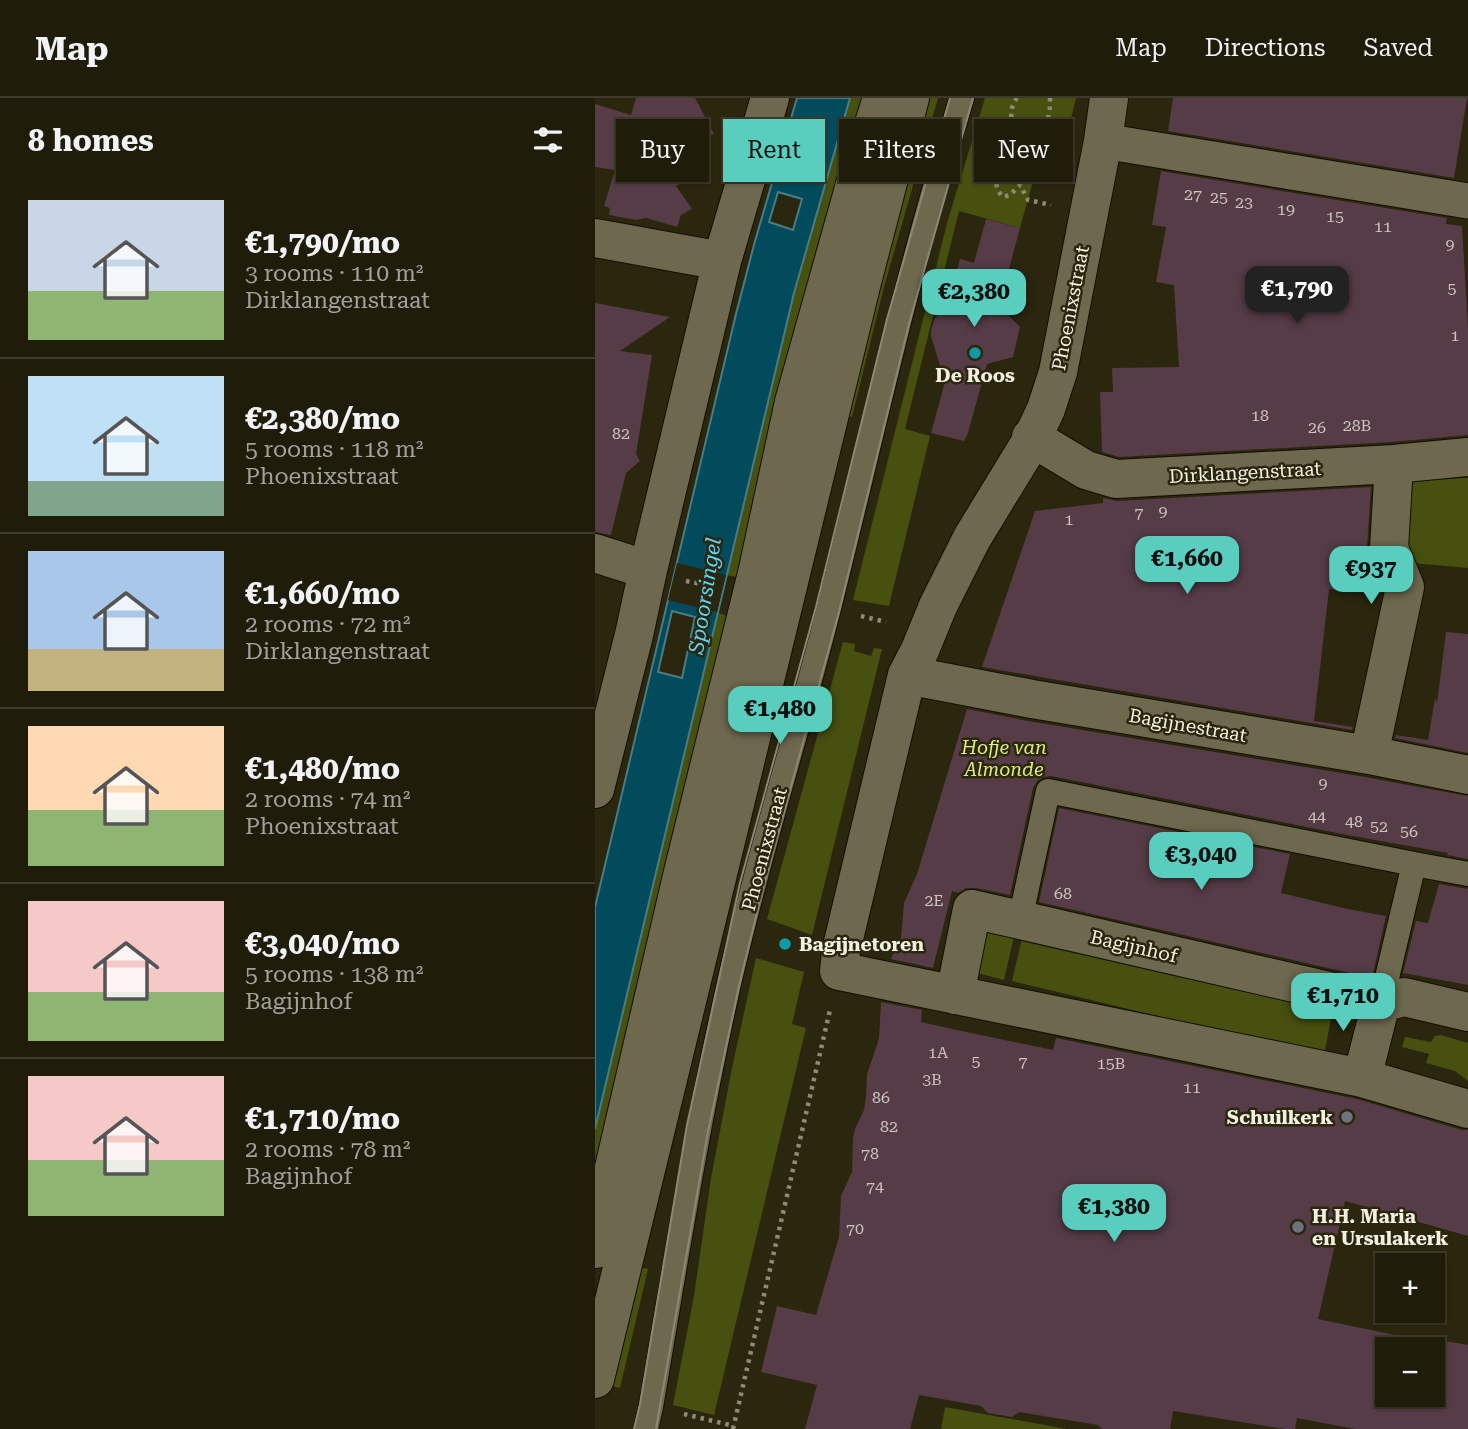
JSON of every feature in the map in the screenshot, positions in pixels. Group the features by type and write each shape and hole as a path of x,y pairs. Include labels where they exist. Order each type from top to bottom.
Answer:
{"street":[{"path":"595,789 722,261 770,98"},
{"path":"595,1249 683,872 758,569 795,402 858,174 882,98"},
{"name":"Phoenixstraat","path":"595,1379 776,640 783,601 910,98"},
{"name":"Phoenixstraat","path":"839,971 841,951 907,675 972,538 1030,443 1046,409 1058,372 1109,98"},
{"path":"1103,141 1468,201"},
{"path":"595,238 722,261"},
{"name":"Dirklangenstraat","path":"1031,437 1086,470 1116,479 1394,464 1468,457"},
{"path":"1369,755 1405,587 1389,548 1394,464"},
{"path":"595,554 648,570"},
{"name":"Bagijnestraat","path":"907,675 1032,699 1369,755 1468,775"},
{"name":"Bagijnhof","path":"955,995 972,909 1381,1003 1404,997 1468,1012"},
{"path":"839,971 1362,1078 1468,1109"},
{"path":"1362,1078 1381,1003"}],"lane":[{"name":"Phoenixstraat","path":"646,1429 687,1194 729,984 829,610 898,322 960,106"},
{"path":"1020,920 1048,791 1468,874"},
{"path":"1381,1003 1414,864"}],"path":[{"path":"1012,119 1012,108 1017,98"},
{"path":"1048,119 1050,98"},
{"path":"996,182 1003,197 1010,195 1022,182"},
{"path":"1020,185 1028,200"},
{"path":"685,581 723,588"},
{"path":"733,1429 839,971"}],"green space":[{"path":"850,98 863,98 856,119 844,119"},
{"path":"922,98 938,98 932,119 916,119"},
{"path":"985,98 1076,98 1071,119 979,119"},
{"path":"974,134 974,182 1033,182 1020,228 959,211 905,429 930,436 889,606 853,600 947,223"},
{"path":"839,136 839,175 818,242 737,577 726,575 794,293"},
{"path":"899,182 914,182 884,287 852,417 835,414"},
{"path":"1468,478 1468,568 1412,563 1401,542 1407,481"},
{"path":"717,612 729,617 595,1181 595,1129"},
{"path":"843,642 855,644 854,651 871,656 874,648 882,649 812,935 767,919"},
{"path":"981,919 1016,928 1004,980 969,971"},
{"path":"1024,930 1335,997 1324,1056 1012,981"},
{"path":"756,958 804,972 792,1024 806,1028 714,1415 673,1405 694,1296 711,1178"},
{"path":"1441,1035 1468,1043 1468,1081 1455,1071 1426,1063 1429,1054 1402,1047 1405,1037 1431,1042 1435,1036"},
{"path":"635,1266 648,1269 620,1388 607,1385"},
{"path":"945,1407 1067,1429 941,1429"}],"water":[{"name":"Spoorsingel","path":"797,98 850,98 844,119 839,119 839,136 794,293 595,1129 595,907 736,314 772,182 825,182 825,119 791,119","holes":["778,192 802,199 793,230 769,222","672,611 695,617 682,678 658,672"]}],"pier":[{"path":"677,563 726,575 717,612 668,600"}],"building":[{"path":"636,98 695,98 706,119 616,119 616,182 683,182 676,186 692,209 681,215 677,227 646,218 636,220 609,215 610,208 604,206 615,170 595,167 595,104 631,115"},
{"path":"1173,98 1467,98 1454,178 1168,131"},
{"path":"1161,171 1447,218 1446,224 1462,226 1468,328 1468,435 1392,442 1119,457 1102,452 1100,392 1113,392 1112,368 1179,367 1174,285 1156,282 1166,227 1152,225"},
{"name":"De Roos","path":"986,219 1020,228 999,306 1020,327 1013,357 987,364 964,441 931,433 945,382 931,331 934,320 949,300 960,259 974,263"},
{"path":"595,303 670,317 620,351 652,355 636,454 640,461 626,473 611,535 595,532"},
{"path":"1371,487 1367,547 1376,574 1340,590 1329,589 1314,721 1353,727 1352,730 982,667 1035,511 1103,503 1103,498 1117,501"},
{"path":"1446,632 1468,634 1468,753 1395,738 1396,735 1428,740 1435,698 1437,703"},
{"path":"967,709 1468,796 1468,859 1051,776 1044,777 1037,781 1033,788 1010,895 976,888 966,888 958,893 952,891 933,968 891,959 901,938 904,903 917,874"},
{"path":"1059,808 1290,854 1281,893 1386,916 1372,978 1039,902"},
{"path":"1439,884 1468,889 1468,985 1403,973 1416,921 1428,923"},
{"path":"881,1002 922,1010 921,1022 957,1030 1053,1050 1056,1038 1357,1099 1468,1130 1468,1236 1345,1201 1318,1319 1404,1337 1375,1337 1375,1407 1445,1407 1445,1341 1468,1345 1468,1429 1355,1429 1297,1418 1295,1429 1285,1429 1173,1411 1170,1429 1102,1429 1098,1425 1019,1412 1012,1417 988,1413 981,1406 919,1395 910,1429 805,1429 817,1385 761,1372 777,1306 816,1315 839,1237 841,1196 852,1172 853,1138 864,1110 867,1074 879,1039"}],"tram line":[{"path":"634,1429 687,1125 740,883 816,607 887,319 950,98"},
{"path":"656,1429 708,1132 739,986 763,888 839,612 909,324 973,98"}],"place":[{"name":"De Roos","path":"975,353"},
{"name":"Bagijnetoren","path":"785,944"},
{"name":"Schuilkerk","path":"1347,1117"},
{"name":"H.H. Maria en Ursulakerk","path":"1298,1227"}],"park label":[{"name":"Hofje van Almonde","path":"1004,758"}]}
